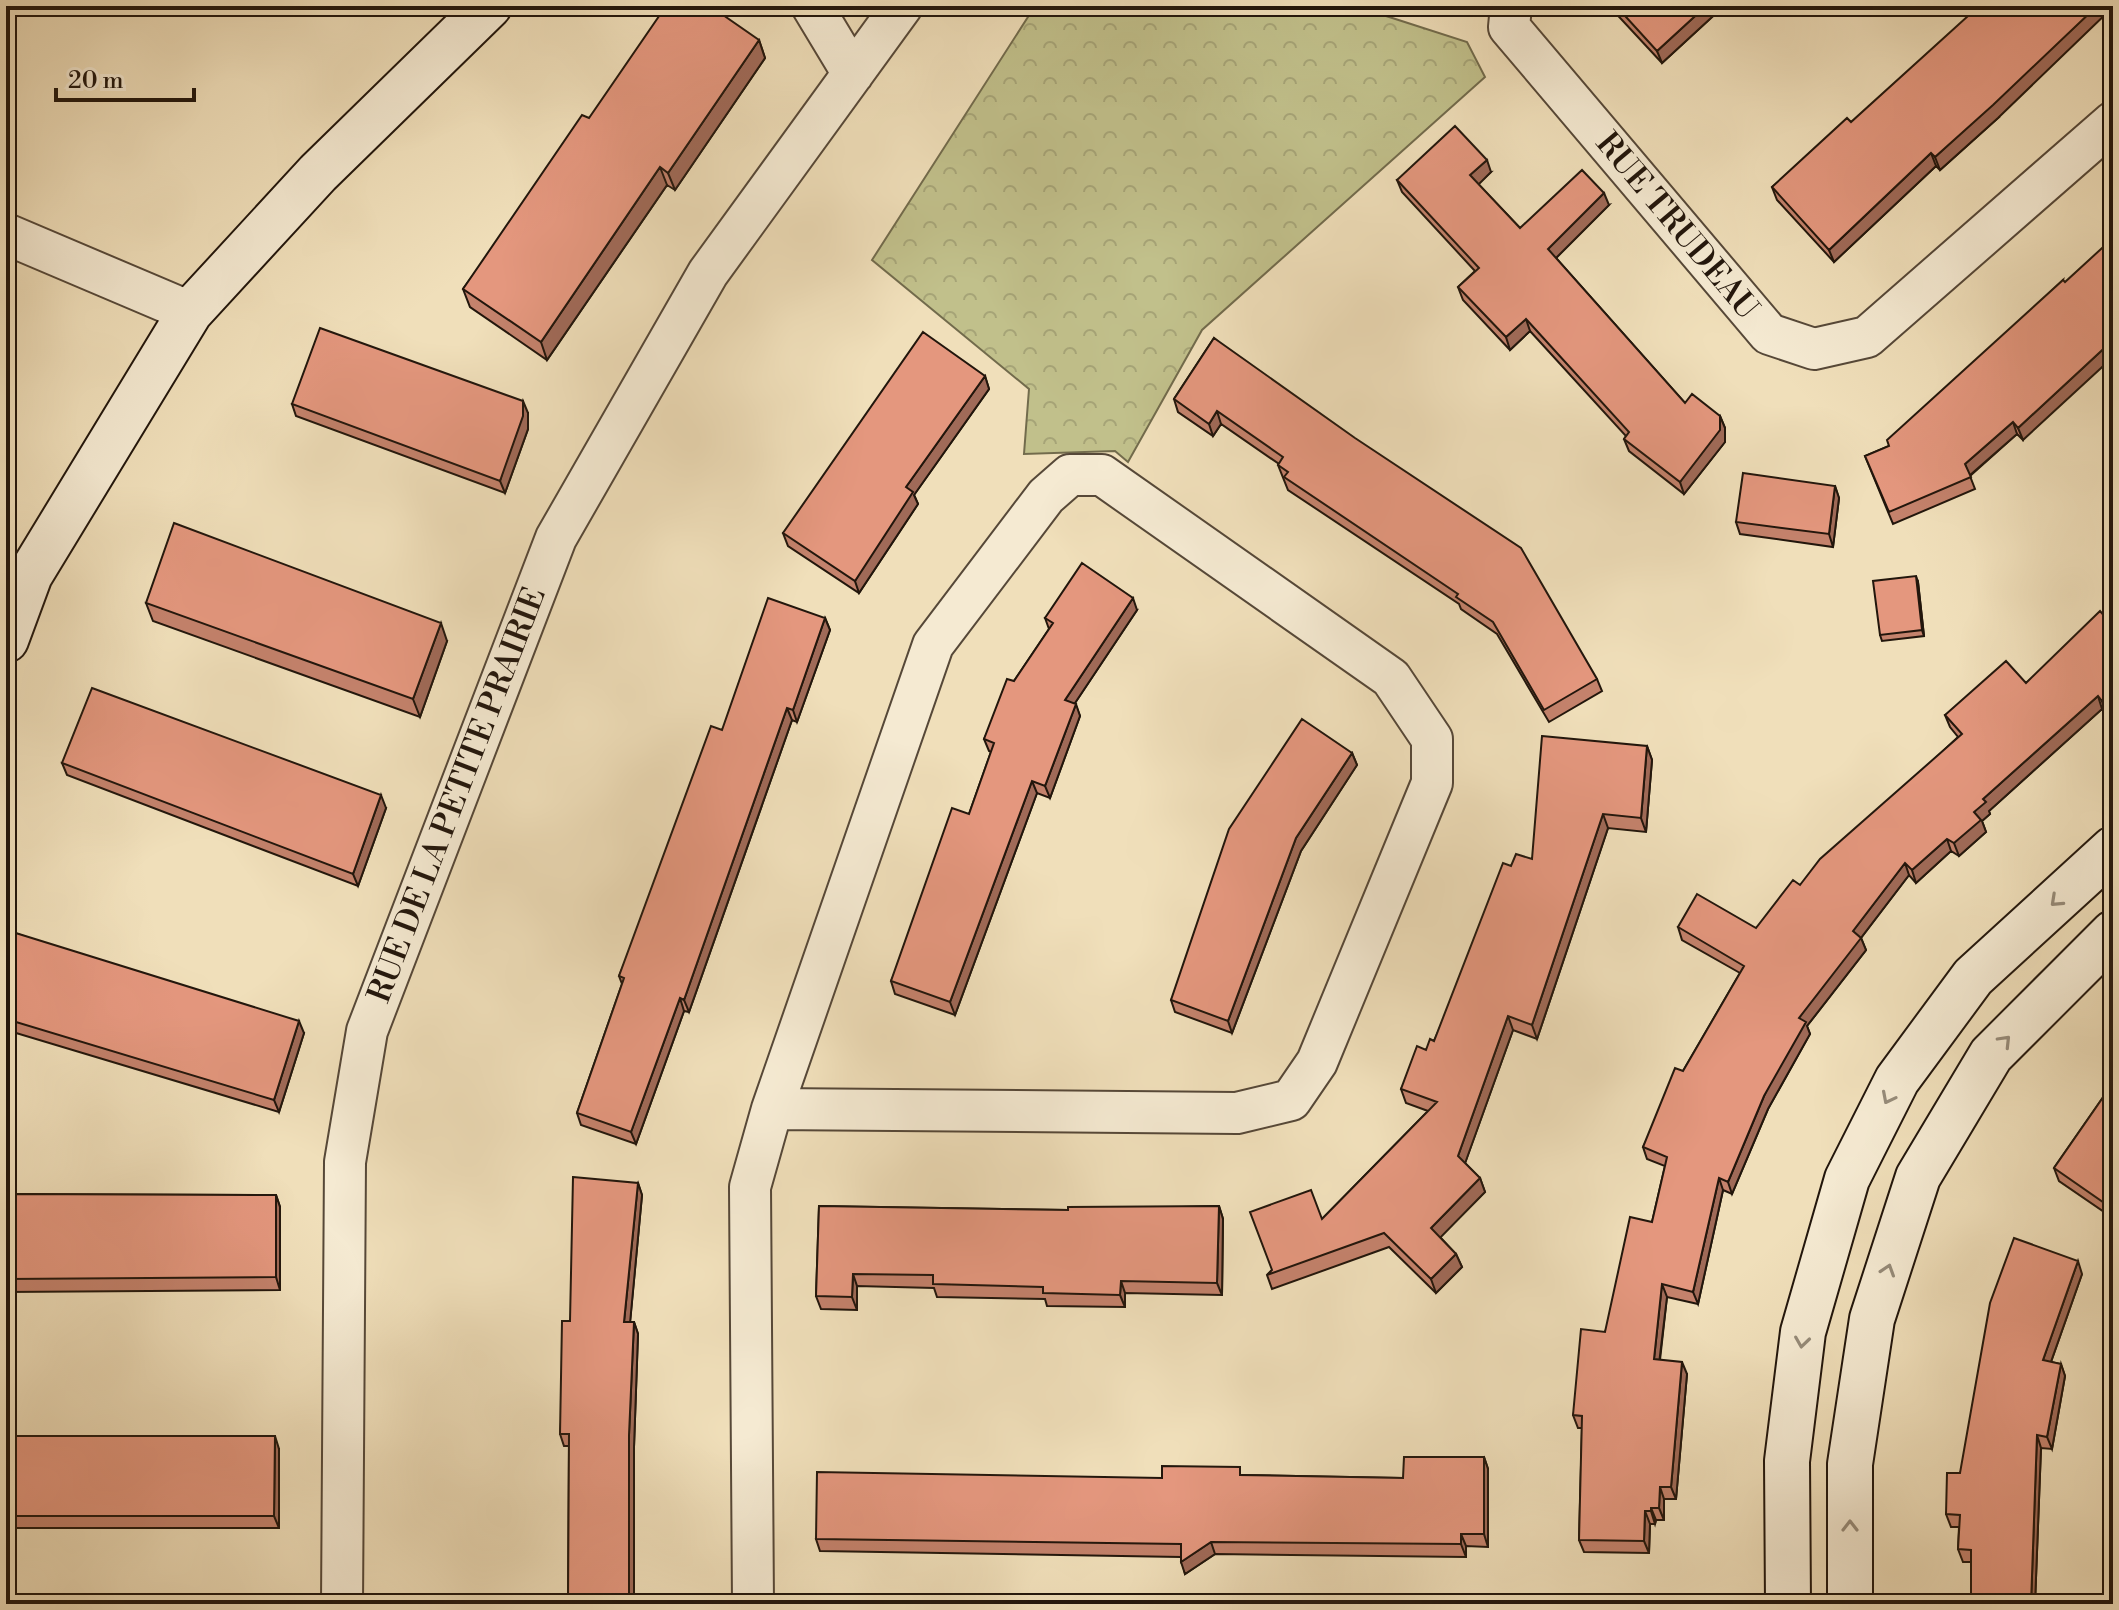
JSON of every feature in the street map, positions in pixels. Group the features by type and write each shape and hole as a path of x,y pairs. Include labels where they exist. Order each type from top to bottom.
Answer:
{"street":[{"path":"6,640 30,575 190,312 318,173 489,6"},
{"path":"812,6 853,74"},
{"name":"RUE DE LA PETITE PRAIRIE","path":"342,1604 345,1162 367,1031 556,538 708,273 902,6"},
{"name":"RUE TRUDEAU","path":"1511,6 1509,27 1769,334 1814,349 1867,337 2113,122"},
{"path":"6,234 190,312"},
{"path":"753,1604 750,1187 772,1109 933,645 1046,496 1070,475 1102,475 1391,678 1432,739 1432,783 1317,1062 1291,1100 1237,1113 772,1109"},
{"path":"1788,1604 1787,1461 1803,1332 1847,1179 1897,1080 1973,977 2113,849"},
{"path":"1850,1604 1850,1464 1872,1319 1918,1177 1991,1055 2113,933"}],"green space":[{"path":"1035,6 1371,6 1380,14 1467,42 1485,77 1202,330 1128,462 1115,451 1024,454 1029,389 872,260"}],"building":[{"path":"666,6 710,6 759,40 668,173 660,167 541,342 463,289 582,115 589,118"},
{"path":"1616,6 1706,6 1657,51"},
{"path":"1979,6 2097,6 1993,105 1935,157 1931,153 1829,250 1772,187 1847,118 1851,122"},
{"path":"1455,126 1487,160 1470,175 1520,228 1582,170 1604,193 1548,249 1685,403 1692,394 1720,416 1720,430 1680,482 1624,439 1629,432 1526,319 1506,337 1458,287 1479,268 1397,180"},
{"path":"2113,238 2113,340 2018,428 2013,422 1965,464 1971,477 1889,512 1865,456 1889,446 1887,440"},
{"path":"320,328 523,401 523,416 500,481 292,404"},
{"path":"923,332 985,376 906,487 913,492 855,581 783,533"},
{"path":"1214,338 1355,438 1521,548 1597,679 1544,710 1493,622 1456,597 1458,594 1284,477 1288,472 1278,465 1283,457 1217,411 1209,424 1174,399"},
{"path":"1743,473 1835,486 1829,534 1736,522"},
{"path":"174,523 441,623 413,699 146,603"},
{"path":"1082,563 1133,598 1065,700 1076,704 1045,786 1032,781 950,1002 891,981 952,808 969,814 994,743 984,739 1007,679 1014,681 1053,623 1045,618"},
{"path":"1916,576 1922,630 1880,635 1873,581"},
{"path":"768,598 825,618 793,710 787,708 684,1000 680,998 631,1132 577,1113 624,978 619,976 711,726 722,730"},
{"path":"2100,611 2107,619 2113,614 2113,690 2102,701 2098,696 1983,799 1986,802 1974,812 1981,820 1954,843 1947,839 1912,870 1905,863 1853,931 1861,938 1799,1018 1806,1022 1764,1096 1728,1182 1719,1178 1693,1292 1662,1284 1654,1359 1682,1362 1671,1487 1660,1487 1659,1508 1645,1511 1644,1541 1579,1540 1582,1416 1573,1415 1581,1329 1605,1332 1630,1217 1652,1222 1667,1157 1643,1147 1675,1068 1683,1071 1744,966 1678,927 1697,894 1756,928 1793,880 1800,885 1820,859 1962,734 1945,715 2006,661 2026,683"},
{"path":"92,688 381,795 353,874 62,763"},
{"path":"1302,719 1352,753 1296,838 1228,1021 1171,1000 1229,829"},
{"path":"1542,736 1647,746 1641,818 1603,814 1532,1025 1508,1016 1458,1156 1480,1178 1431,1228 1456,1254 1431,1279 1384,1233 1267,1275 1272,1270 1250,1212 1311,1190 1322,1219 1437,1102 1401,1089 1417,1046 1426,1050 1430,1039 1434,1041 1503,863 1511,866 1516,854 1532,859"},
{"path":"6,930 299,1021 274,1100 6,1019"},
{"path":"2113,1083 2113,1209 2054,1168"},
{"path":"573,1177 638,1183 624,1322 634,1322 629,1435 629,1604 568,1604 569,1434 560,1434 562,1321 570,1321"},
{"path":"6,1194 276,1195 276,1277 6,1279"},
{"path":"819,1206 1068,1210 1068,1207 1219,1206 1217,1283 1121,1281 1120,1295 1043,1293 1043,1287 933,1284 933,1275 853,1274 852,1297 816,1296"},
{"path":"2014,1238 2078,1261 2043,1360 2061,1364 2047,1437 2037,1435 2031,1604 1971,1604 1971,1550 1958,1549 1960,1515 1946,1514 1947,1473 1960,1473 1990,1303"},
{"path":"6,1436 275,1436 274,1516 6,1516"},
{"path":"1404,1457 1484,1457 1484,1534 1461,1534 1461,1544 1211,1542 1181,1562 1181,1544 816,1539 817,1472 1162,1478 1162,1466 1240,1467 1240,1475 1403,1478"}]}
